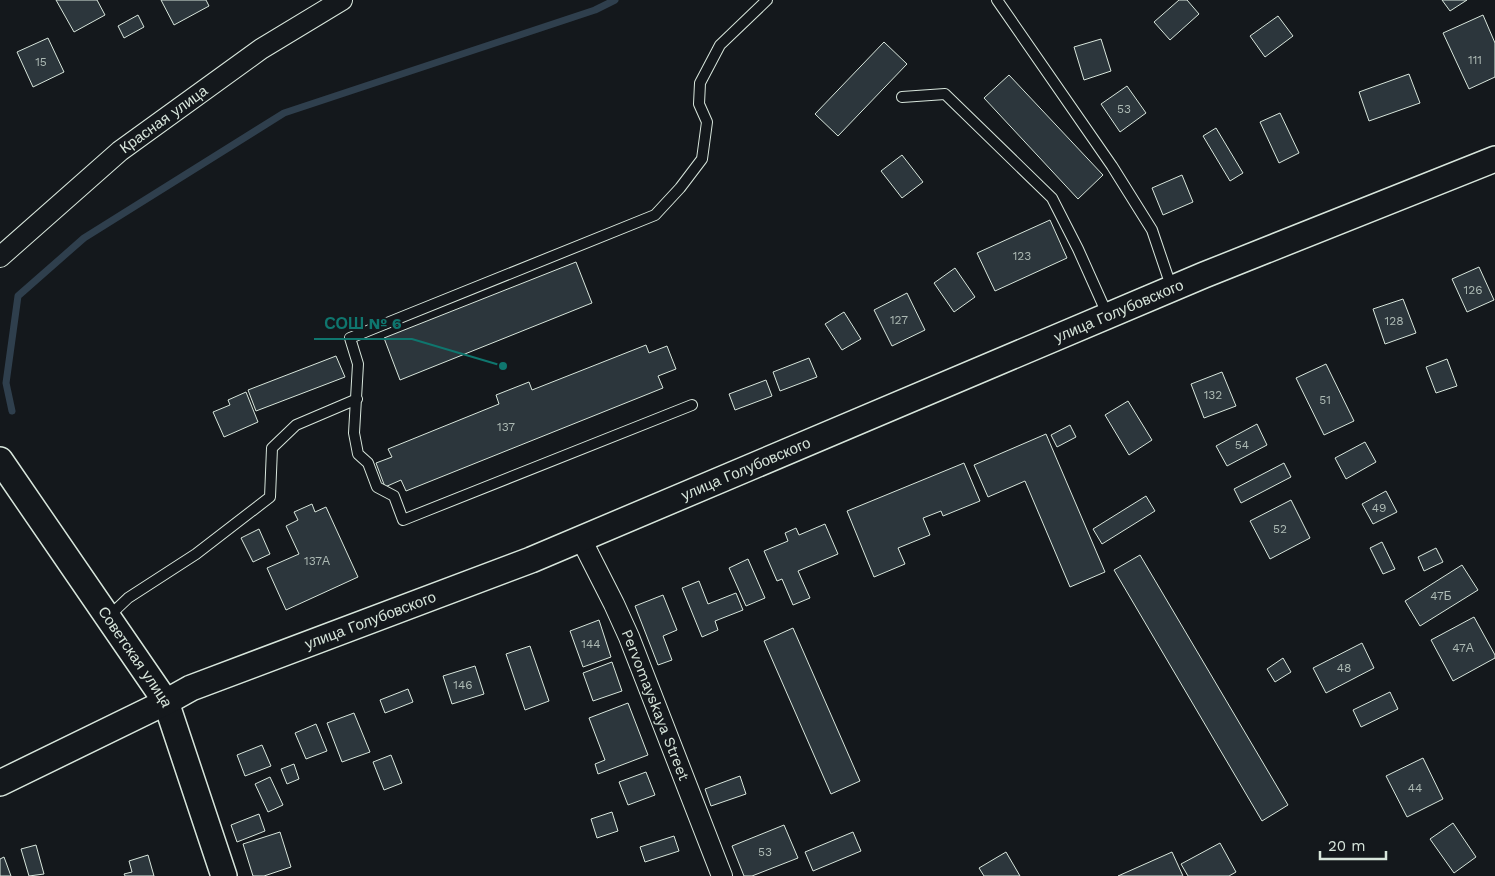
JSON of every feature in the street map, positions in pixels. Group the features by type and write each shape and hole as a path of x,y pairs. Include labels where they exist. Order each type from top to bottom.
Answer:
{"street":[{"name":"Красная улица","path":"0,257 120,151 262,48 342,0"},
{"name":"улица Голубовского","path":"0,782 166,702 191,688 407,608 581,539 1172,288 1495,159"},
{"name":"Советская улица","path":"0,460 166,702 224,876"},
{"name":"Pervomayskaya Street","path":"581,539 629,637 722,876"}],"lane":[{"path":"692,406 402,520 394,496 377,487 368,463 358,454 354,433 358,364 350,338 655,216 702,159 708,122 699,104 700,83 720,45 767,0"},
{"path":"997,0 1112,166 1152,230 1172,288"},
{"path":"902,97 945,94 1052,198 1078,249 1108,316"},
{"path":"108,617 128,598 196,554 270,497 272,448 296,426 357,399"}],"building":[{"path":"56,0 97,0 105,15 74,32"},
{"path":"161,0 206,0 209,6 174,25"},
{"path":"1179,0 1187,0 1199,14 1170,40 1154,22"},
{"path":"1442,0 1467,0 1450,11"},
{"path":"138,15 144,27 124,38 118,26"},
{"path":"1483,15 1495,43 1495,77 1469,89 1443,33"},
{"path":"1278,16 1293,36 1265,57 1250,36"},
{"path":"48,38 64,72 33,87 17,52"},
{"path":"1101,39 1111,71 1084,80 1074,47"},
{"path":"884,42 907,64 838,136 815,114"},
{"path":"1409,74 1420,103 1369,121 1359,92"},
{"path":"1009,75 1103,175 1078,199 984,98"},
{"path":"1127,86 1146,113 1120,132 1101,104"},
{"path":"1280,113 1299,153 1279,163 1260,122"},
{"path":"1216,128 1243,173 1230,181 1203,136"},
{"path":"902,155 923,182 902,198 881,171"},
{"path":"1182,175 1193,202 1163,215 1152,188"},
{"path":"1050,220 1067,258 995,291 977,253"},
{"path":"576,262 592,303 400,380 384,338"},
{"path":"1479,267 1494,300 1467,312 1452,279"},
{"path":"955,268 975,297 954,312 934,283"},
{"path":"907,293 925,330 892,346 874,310"},
{"path":"1403,299 1416,333 1385,344 1373,309"},
{"path":"844,312 861,339 842,350 825,324"},
{"path":"646,345 649,353 667,346 676,369 658,376 663,388 406,491 401,480 385,487 376,463 392,457 388,449 499,404 496,395 529,382 532,390"},
{"path":"336,356 345,377 256,411 248,390"},
{"path":"809,358 817,377 780,391 773,372"},
{"path":"1447,359 1457,386 1436,393 1426,367"},
{"path":"1326,364 1354,421 1324,435 1296,378"},
{"path":"1222,372 1236,406 1204,418 1191,384"},
{"path":"766,380 772,396 735,410 729,394"},
{"path":"246,392 258,422 224,437 213,412 230,405 228,400"},
{"path":"1128,401 1152,440 1129,455 1105,415"},
{"path":"1257,424 1267,445 1227,466 1216,446"},
{"path":"1070,425 1076,437 1057,447 1051,435"},
{"path":"1046,434 1105,572 1070,587 1025,481 988,497 974,465"},
{"path":"1365,442 1376,462 1346,479 1335,458"},
{"path":"964,463 980,501 943,516 941,511 923,518 930,535 898,548 905,564 874,577 847,511"},
{"path":"1284,463 1291,477 1241,503 1234,489"},
{"path":"1386,491 1397,512 1373,524 1362,504"},
{"path":"1146,496 1155,511 1102,544 1093,529"},
{"path":"1291,500 1310,538 1270,559 1250,521"},
{"path":"312,504 315,512 326,507 358,577 286,610 267,568 299,554 286,526 298,520 294,512"},
{"path":"825,524 838,554 798,571 810,598 793,605 782,579 777,581 764,551 788,541 785,533 796,528 799,535"},
{"path":"259,529 270,554 253,562 241,538"},
{"path":"1382,542 1395,569 1383,574 1370,548"},
{"path":"1436,548 1443,562 1424,571 1418,557"},
{"path":"1140,555 1288,805 1262,821 1114,570"},
{"path":"748,559 765,598 746,606 729,568"},
{"path":"1462,565 1478,590 1420,626 1405,601"},
{"path":"699,581 708,604 736,593 743,610 715,621 718,630 702,637 682,588"},
{"path":"663,595 677,630 663,636 672,660 658,665 635,606"},
{"path":"1474,617 1495,658 1453,681 1431,640"},
{"path":"599,620 611,657 583,667 570,631"},
{"path":"793,628 860,781 831,794 764,641"},
{"path":"1362,643 1374,668 1326,693 1313,668"},
{"path":"530,646 549,701 525,710 506,654"},
{"path":"1283,658 1291,672 1275,682 1267,669"},
{"path":"612,662 622,691 593,701 583,673"},
{"path":"475,666 484,694 452,704 443,676"},
{"path":"408,689 413,702 385,713 380,700"},
{"path":"1390,692 1398,709 1361,727 1353,710"},
{"path":"628,703 648,755 598,774 595,764 605,760 589,718"},
{"path":"354,713 370,752 342,762 327,723"},
{"path":"316,724 327,751 306,759 295,733"},
{"path":"262,745 271,766 245,776 237,755"},
{"path":"391,755 402,783 384,790 373,762"},
{"path":"1423,758 1443,799 1407,817 1386,776"},
{"path":"294,764 299,779 287,784 281,769"},
{"path":"646,772 655,795 628,805 619,782"},
{"path":"740,776 746,794 711,806 705,789"},
{"path":"270,777 283,805 268,812 255,784"},
{"path":"612,812 618,831 597,838 591,819"},
{"path":"259,814 265,831 237,842 231,825"},
{"path":"1453,823 1476,857 1454,873 1430,839"},
{"path":"784,825 798,858 752,876 744,876 732,846"},
{"path":"280,832 291,867 264,876 253,876 243,844"},
{"path":"853,832 861,851 813,871 805,852"},
{"path":"674,836 679,851 645,862 640,847"},
{"path":"1220,843 1236,872 1229,876 1188,876 1181,864"},
{"path":"36,845 44,874 29,876 21,849"},
{"path":"1006,852 1020,876 984,876 979,868"},
{"path":"1172,852 1183,876 1118,876"},
{"path":"148,855 154,876 125,876 124,874 132,872 129,861"},
{"path":"4,857 11,876 0,876 0,859"}],"waterway":[{"path":"12,411 6,383 18,296 84,238 284,113 595,10 615,0"}],"place":[{"name":"СОШ № 6","path":"503,366"}]}
